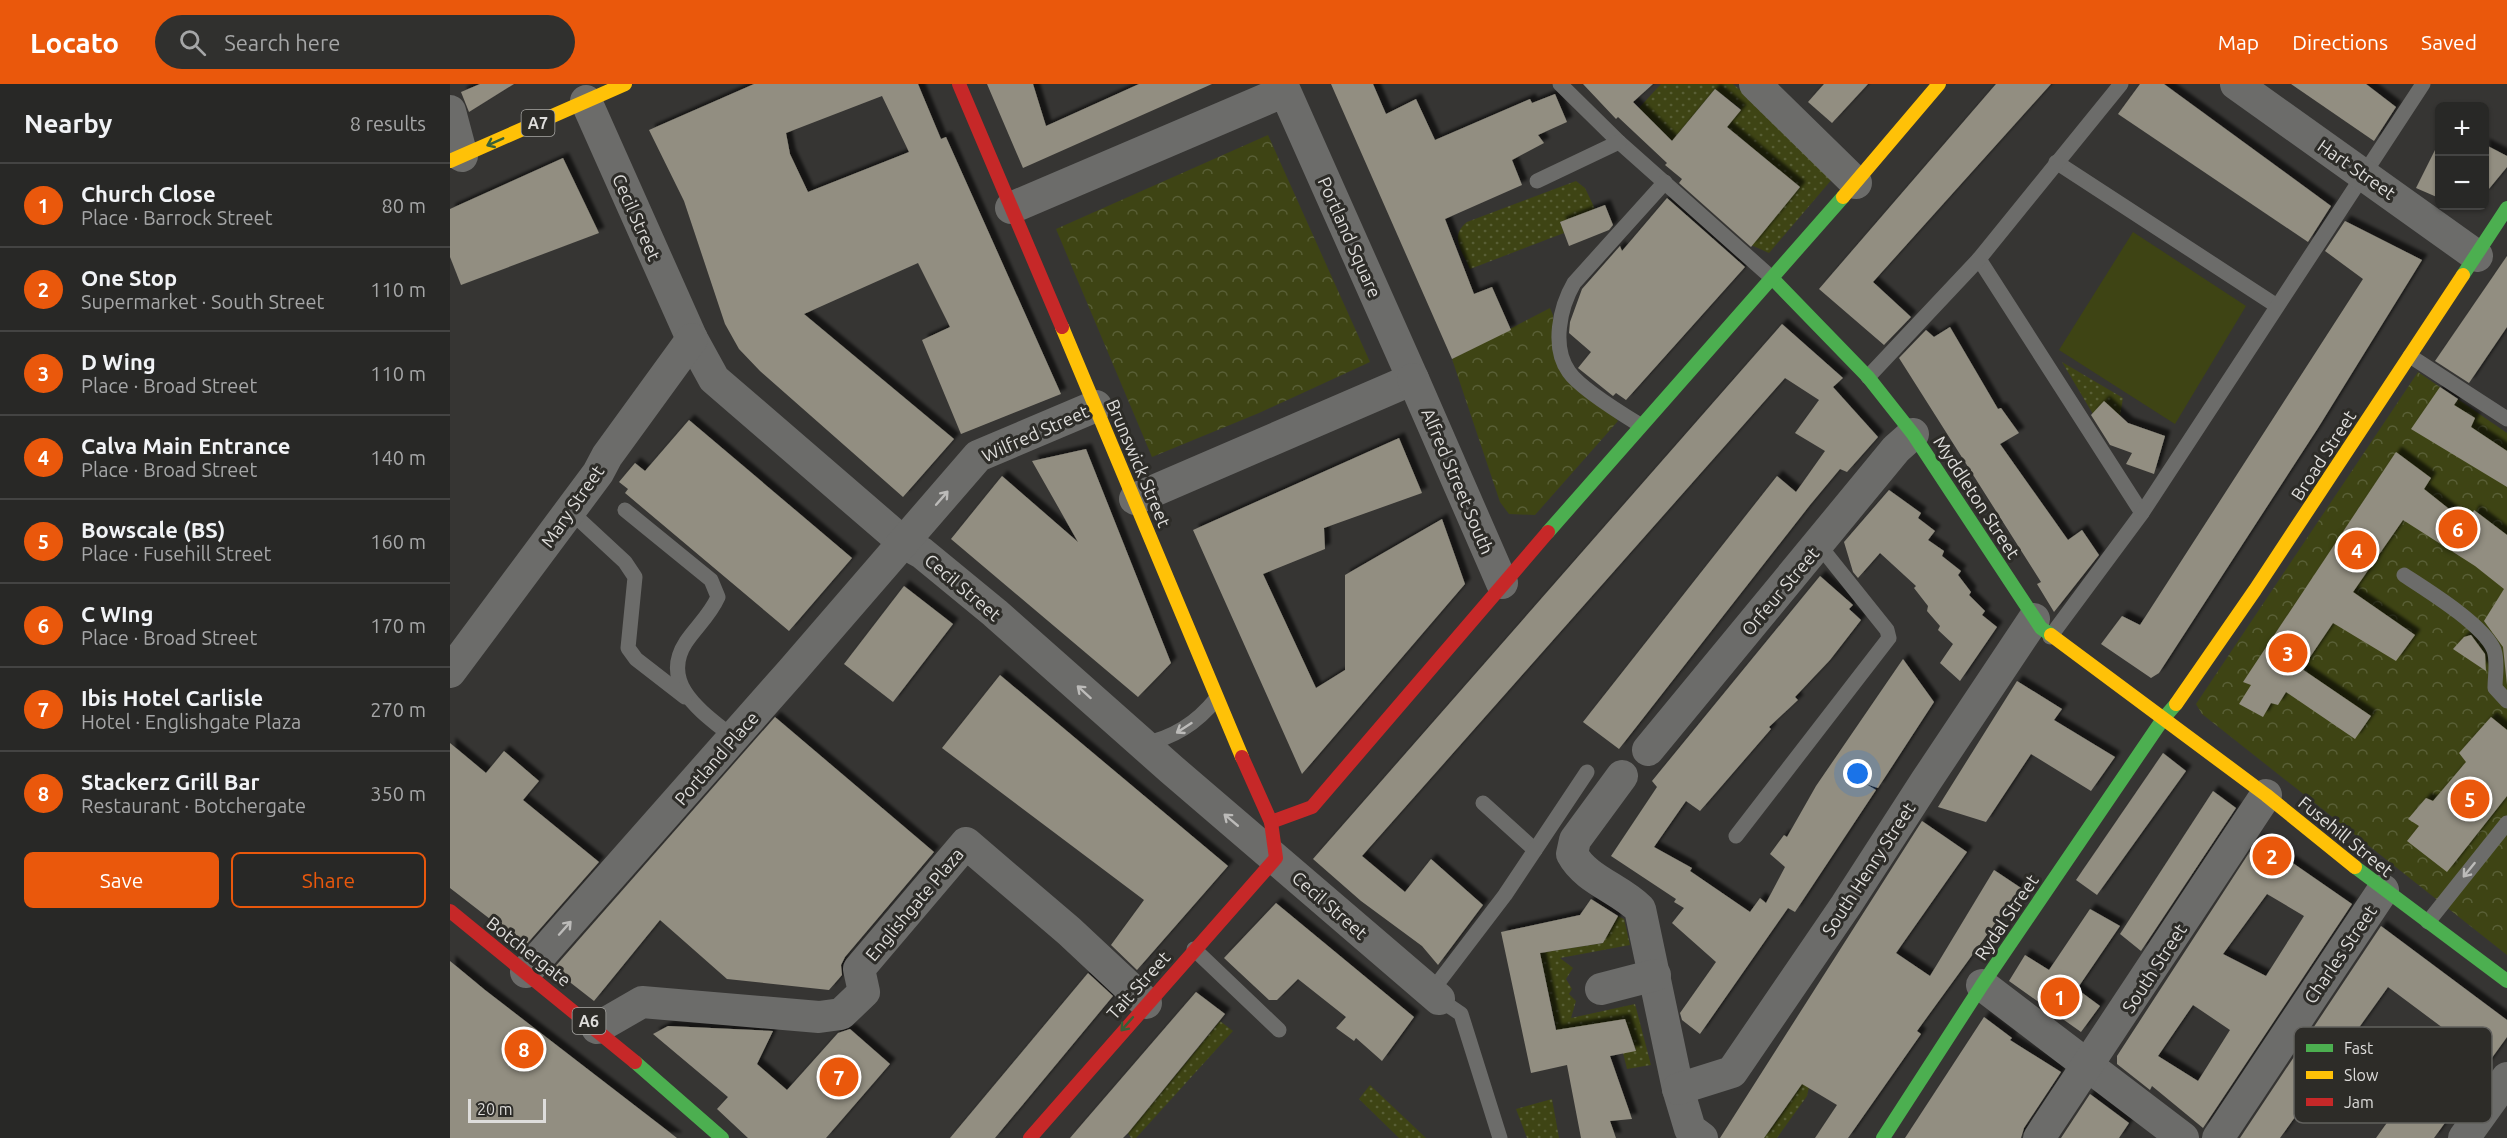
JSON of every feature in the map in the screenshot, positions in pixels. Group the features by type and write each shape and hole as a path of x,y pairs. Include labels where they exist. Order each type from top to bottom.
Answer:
{"street":[{"name":"A7","path":"456,159 625,84"},
{"name":"Brunswick Street","path":"959,84 1135,499 1216,699 1271,822 1276,858"},
{"path":"1755,84 1856,183"},
{"path":"1271,822 1312,807 1502,583 1640,425 1773,279 1939,84"},
{"name":"Hart Street","path":"2236,84 2478,256"},
{"name":"Portland Square","path":"1011,208 1284,87 1413,379"},
{"name":"Cecil Street","path":"586,101 692,339 714,379 904,543 922,553 995,614 1435,995"},
{"path":"450,111 456,159"},
{"name":"Broad Street","path":"2163,719 2177,703 2255,590 2478,256 2507,208"},
{"name":"Myddleton Street","path":"1773,279 1868,377 1913,434 2042,628 2163,719"},
{"name":"Mary Street","path":"450,672 570,511 692,339"},
{"path":"1135,499 1413,379"},
{"name":"Alfred Street South","path":"1413,379 1502,583"},
{"name":"Wilfred Street","path":"904,543 978,456 1096,406"},
{"name":"Orfeur Street","path":"1648,750 1896,449 1913,434"},
{"name":"Portland Place","path":"526,972 684,796 904,543"},
{"name":"South Henry Street","path":"1678,1089 1732,1072 1846,905 2042,628"},
{"name":"Fusehill Street","path":"2163,719 2266,795 2383,890 2507,981"},
{"name":"Rydal Street","path":"1883,1138 1982,985 2163,719"},
{"path":"1622,776 1575,840 1572,854 1580,869 1629,898 1640,909 1678,1089 1690,1129 1702,1138"},
{"name":"South Street","path":"2039,1138 2089,1066 2266,795"},
{"name":"Englishgate Plaza","path":"597,1028 642,1002 819,1017 841,1014 864,992 859,969 966,843 1069,931 1146,1003"},
{"name":"Tait Street","path":"1030,1138 1146,1003 1276,858"},
{"name":"Charles Street","path":"2218,1138 2383,890"},
{"name":"Botchergate","path":"450,911 597,1028 722,1138"},
{"path":"1600,989 1655,975"},
{"path":"1982,985 2184,1138"},
{"path":"2492,1099 2507,1078"},
{"path":"2464,1138 2475,1123"}],"lane":[{"path":"1560,84 1619,142 1773,279"},
{"path":"1868,377 1979,259 2121,84"},
{"path":"2042,628 2142,513 2419,86"},
{"path":"1537,181 1619,142"},
{"path":"2056,162 2277,306"},
{"path":"1640,425 1569,374 1562,359 1560,337 1562,315 1566,298 1574,283 1665,182"},
{"path":"1979,259 2142,513"},
{"path":"2410,356 2507,419"},
{"path":"625,510 711,580 718,597 713,610 686,642 678,658 680,687 689,699"},
{"path":"570,511 626,562 635,577 628,648 636,659 689,699 734,738"},
{"path":"1736,836 1889,638 1887,630 1819,544"},
{"path":"2404,575 2447,605 2488,640 2495,652 2495,688 2507,701"},
{"path":"1143,744 1166,740 1202,717 1216,699"},
{"path":"1500,1138 1461,1014 1435,995 1587,772"},
{"path":"1483,803 1535,850"},
{"path":"2428,922 2506,824"},
{"path":"1194,949 1279,1030"}],"green space":[{"path":"1661,84 1733,84 1833,168 1833,178 1769,253 1751,245 1800,187 1727,127 1741,109 1715,89 1672,141 1639,108"},
{"path":"1268,135 1370,362 1259,413 1152,457 1056,229"},
{"path":"1576,181 1585,188 1595,209 1560,222 1564,233 1470,269 1458,238 1462,227 1467,222"},
{"path":"2133,232 2246,306 2175,424 2059,350"},
{"path":"1550,308 1553,315 1554,358 1564,372 1596,397 1618,421 1535,515 1509,514 1500,502 1452,359"},
{"path":"2062,362 2123,398 2120,416 2093,414"},
{"path":"2418,372 2507,433 2507,955 2202,714 2196,704"},
{"path":"1618,916 1624,919 1630,945 1560,958 1573,968 1566,979 1572,989 1569,994 1576,1001 1571,1018 1635,1004 1651,1065 1627,1069 1623,1053 1636,1050 1625,1019 1557,1031 1540,953 1603,943"},
{"path":"1220,1021 1233,1031 1136,1138 1131,1138 1128,1133"},
{"path":"1799,1082 1809,1087 1807,1096 1777,1138 1764,1138 1798,1090 1796,1088"},
{"path":"1370,1085 1426,1138 1399,1138 1359,1099"},
{"path":"1552,1099 1559,1138 1527,1138 1516,1109"}],"building":[{"path":"480,84 514,84 469,112 461,92"},
{"path":"754,84 918,84 941,139 946,137 1061,394 961,434 922,340 950,327 918,263 804,314 954,439 903,497 760,371 739,349 725,324 684,201 649,130","holes":["882,96 909,152 808,192 790,154 786,133"]},
{"path":"987,84 1033,84 1046,126 1139,84 1212,84 1023,168"},
{"path":"1331,84 1373,84 1386,114 1416,99 1435,140 1530,99 1532,103 1555,94 1567,122 1538,135 1544,143 1512,160 1522,185 1445,219 1474,294 1492,287 1511,330 1452,359"},
{"path":"1583,84 1653,84 1633,102 1672,141 1715,89 1741,110 1727,127 1800,187 1751,247 1679,183 1682,179 1665,165 1667,163 1618,117 1616,119"},
{"path":"1824,84 1868,84 1832,123 1808,102"},
{"path":"1996,84 2051,84 1873,282 1911,317 1884,345 1819,289"},
{"path":"2140,84 2164,84 2331,206 2308,242 2118,114"},
{"path":"2291,84 2366,84 2396,107 2374,141"},
{"path":"2489,147 2507,156 2507,167 2489,189"},
{"path":"2435,150 2435,196 2416,188"},
{"path":"563,158 599,233 461,285 450,257 450,209"},
{"path":"1667,198 1745,267 1626,400 1616,393 1613,396 1578,368 1591,352 1569,333 1570,322 1582,289 1620,246 1622,251"},
{"path":"1605,205 1613,225 1609,230 1569,246 1560,222"},
{"path":"2345,221 2422,260 2318,428 2159,673 2151,678 2101,644 2122,616 2140,625 2363,279 2325,251"},
{"path":"2507,256 2507,327 2469,383 2435,361"},
{"path":"1782,324 1843,378 1833,387 1878,437 1847,472 1840,469 1810,505 1619,749 1583,722 1777,476 1796,492 1825,451 1795,433 1819,400 1785,378 1362,856 1405,892 1431,859 1483,905 1438,965 1422,946 1361,901 1313,859"},
{"path":"1950,327 1998,409 2001,408 2019,433 2000,444 2068,540 2082,530 2099,555 2054,612 2037,584 2041,582 1899,358 1926,330 1934,337"},
{"path":"2440,387 2458,399 2454,405 2475,418 2471,427 2507,451 2507,487 2411,429"},
{"path":"2104,401 2128,423 2165,436 2154,474 2126,464 2132,453 2110,445 2091,415"},
{"path":"689,420 852,558 789,631 625,493 628,489 619,482 635,463 645,471"},
{"path":"1399,438 1422,493 1324,528 1325,549 1263,574 1316,688 1345,670 1345,575 1442,519 1465,584 1302,774 1193,530"},
{"path":"1086,449 1171,663 1138,697 951,539 1002,476 1078,542 1032,461"},
{"path":"2396,452 2431,478 2424,489 2468,524 2474,510 2507,535 2507,685 2503,647 2484,621 2504,589 2475,566 2403,520 2353,592 2415,635 2396,661 2333,623 2302,669 2371,716 2355,739 2286,692 2278,705 2271,703 2263,717 2239,704 2251,685 2243,682"},
{"path":"1889,490 1921,513 1918,518 1935,531 1928,540 1944,551 1942,556 1961,571 1958,575 1971,592 1969,595 1985,611 1982,615 1997,627 1960,681 1940,663 1953,644 1938,630 1940,626 1927,611 1928,606 1914,588 1916,586 1880,553 1858,578 1853,572 1844,542"},
{"path":"1820,576 1853,605 1849,609 1861,620 1830,660 1795,697 1798,700 1769,727 1771,729 1700,811 1686,801 1654,847 1692,868 1690,871 1750,912 1760,898 1766,903 1785,867 1770,854 1784,835 1787,837 1816,786 1903,659 1934,702 1878,788 1866,784 1876,790 1795,912 1788,908 1700,1034 1682,1020 1680,1013 1716,962 1672,923 1684,908 1674,902 1676,899 1611,856 1657,787 1652,781"},
{"path":"904,586 953,624 893,702 844,664"},
{"path":"2471,635 2485,654 2486,671 2453,649 2464,637"},
{"path":"1000,675 1228,866 1137,970 1111,945 1144,900 942,748"},
{"path":"2017,681 2062,709 2054,720 2115,757 2091,791 2031,754 1986,822 1938,807"},
{"path":"775,717 934,852 845,957 841,965 842,975 829,990 727,979 660,920 594,1001 553,969"},
{"path":"2491,717 2507,730 2507,796 2447,872 2407,841 2419,826 2408,819 2426,798 2433,801 2466,762 2459,753"},
{"path":"450,743 486,773 504,751 539,781 523,800 599,862 525,946 450,888"},
{"path":"2163,753 2186,771 2097,895 2076,880"},
{"path":"2213,791 2236,808 2141,951 2120,934"},
{"path":"1922,821 1967,852 1896,953 1930,976 1994,870 2021,888 1917,1031 1921,1034 1848,1138 1815,1138 1837,1105 1802,1084 1764,1138 1720,1138"},
{"path":"2258,839 2352,904 2203,1128 2152,1086 2150,1090 2117,1064 2117,1056","holes":["2267,894 2304,916 2266,976 2223,954","2193,1005 2230,1030 2198,1081 2158,1056"]},
{"path":"1591,899 1618,916 1603,943 1540,953 1556,1030 1625,1019 1636,1051 1610,1056 1632,1119 1610,1121 1616,1138 1581,1138 1567,1065 1531,1073 1501,932 1580,915"},
{"path":"1276,903 1414,1017 1382,1061 1356,1038 1354,1041 1336,1028 1346,1017 1298,979 1277,1000 1269,1000 1224,958"},
{"path":"2090,909 2120,926 2077,989 2100,1006 2081,1032 2009,981 2025,955 2049,970"},
{"path":"2381,926 2507,1020 2507,1037 2492,1058 2492,1027 2442,1027 2388,987 2359,1027 2314,1027"},
{"path":"450,961 485,990 677,1138 450,1138"},
{"path":"1088,973 1113,996 995,1138 950,1138"},
{"path":"1196,992 1225,1014 1128,1133 1123,1138 1070,1138"},
{"path":"1984,1017 2012,1038 2010,1040 2061,1072 2024,1128 2021,1138 1905,1138"},
{"path":"668,1026 773,1031 757,1064 787,1090 838,1033 850,1029 890,1064 826,1138 748,1138 717,1109 728,1097 653,1034"},
{"path":"2294,1057 2294,1118 2280,1138 2240,1138"},
{"path":"2090,1094 2129,1123 2119,1138 2061,1138"},
{"path":"2387,1123 2445,1123 2434,1138 2376,1138"}],"traffic: fast":[{"path":"1548,532 1843,197"},
{"path":"2463,275 2507,208"},
{"path":"1773,279 1868,377 1913,434 2041,628 2051,635"},
{"path":"1883,1138 1982,985 2163,719 2176,704"},
{"path":"2355,867 2507,981"},
{"path":"635,1062 722,1138"}],"traffic: slow":[{"path":"450,161 625,84"},
{"path":"1843,197 1939,84"},
{"path":"2176,704 2255,590 2463,275"},
{"path":"1062,327 1242,757"},
{"path":"2051,635 2266,795 2355,867"}],"traffic: jam":[{"path":"959,84 1062,327"},
{"path":"1271,822 1312,807 1548,532"},
{"path":"1030,1138 1276,858 1271,822 1242,757"},
{"path":"450,911 635,1062"}],"place":[{"name":"C WIng","path":"2458,529"},
{"name":"Calva Main Entrance","path":"2357,550"},
{"name":"D Wing","path":"2288,653"},
{"name":"Bowscale (BS)","path":"2470,799"},
{"name":"One Stop","path":"2272,856"},
{"name":"Church Close","path":"2060,997"},
{"name":"Stackerz Grill Bar","path":"524,1049"},
{"name":"Ibis Hotel Carlisle","path":"839,1077"}]}
